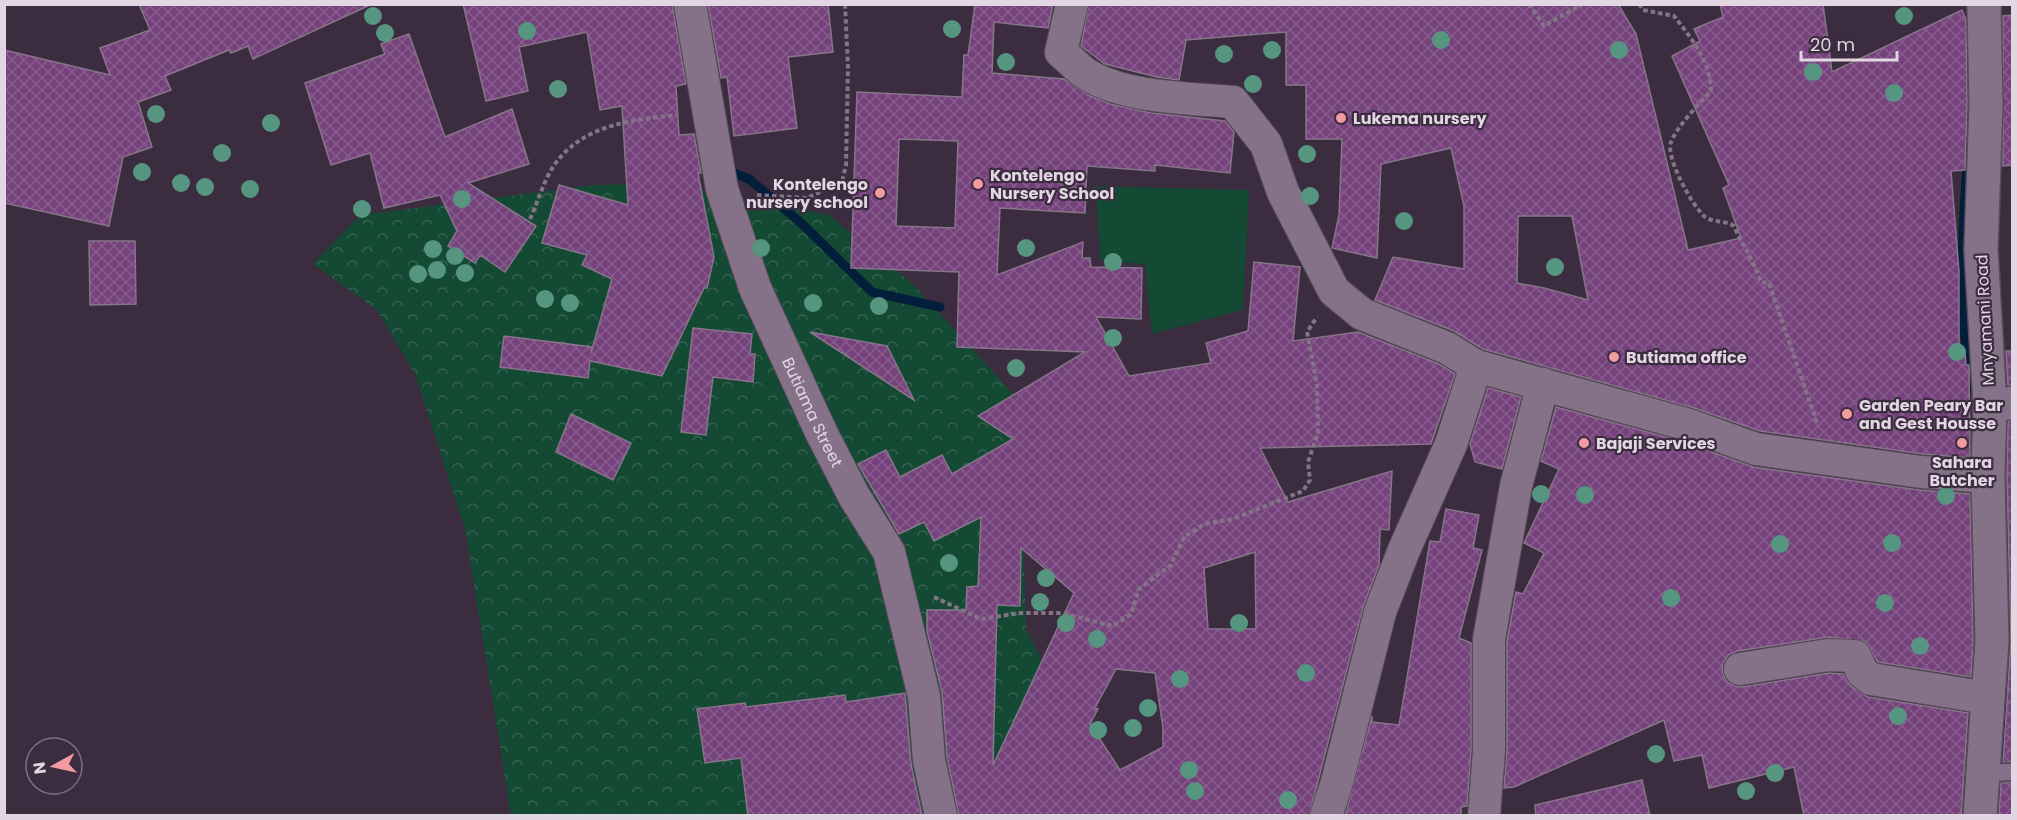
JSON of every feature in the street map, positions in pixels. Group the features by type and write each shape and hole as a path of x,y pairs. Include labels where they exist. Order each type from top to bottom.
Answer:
{"street":[{"name":"Butiama Street","path":"690,4 722,189 755,288 854,496 889,552 924,696 929,760 941,816"},
{"path":"1072,4 1061,52 1083,72 1110,85 1159,95 1233,102 1266,144 1283,192 1334,291 1362,314 1447,348 1476,366 1689,425 1756,449 1921,472 1988,477"},
{"name":"Mnyamani Road","path":"1980,816 1998,772 1988,698 2002,643 1988,477 2001,404 1981,250 1986,104 1984,4"},
{"path":"1326,816 1337,782 1380,612 1450,444 1476,366"},
{"path":"1484,816 1489,751 1489,639 1516,486 1543,384"},
{"path":"1740,669 1828,655 1855,656 1862,672 1871,679 1988,698"}],"path":[{"path":"722,189 768,197 807,198 842,182 846,165 848,67 845,4"},
{"path":"1529,4 1544,27 1583,4"},
{"path":"1639,4 1643,10 1674,16 1699,49 1711,82 1711,91 1691,111 1672,140 1670,148 1683,187 1693,203 1705,217 1734,226 1745,251 1754,262 1761,282 1769,283 1813,414 1821,431 1825,459"},
{"path":"530,219 555,164 582,139 622,121 707,112"},
{"path":"932,595 939,601 981,620 1020,613 1062,614 1113,626 1131,614 1139,589 1171,565 1184,537 1204,524 1233,519 1303,491 1310,480 1308,462 1318,433 1317,385 1307,332 1334,291"}],"green space":[{"path":"669,183 829,215 914,285 1019,400 1026,629 1079,733 1091,815 511,815 465,529 415,374 377,310 313,264 360,215 594,185"},
{"path":"1096,186 1249,190 1243,310 1152,334 1145,264 1100,260"}],"building":[{"path":"139,4 372,4 253,59 248,46 231,53 229,50 165,76 171,90 138,102 152,147 123,157 109,226 4,203 4,50 110,75 100,48 150,30"},
{"path":"463,4 672,4 686,84 676,86 679,135 694,134 701,173 698,173 714,257 707,288 704,288 662,376 590,361 588,378 500,367 504,336 592,347 591,353 612,279 582,265 587,255 542,243 559,185 628,205 622,106 600,110 587,32 519,47 528,91 486,101"},
{"path":"708,4 828,4 833,52 788,57 797,128 734,136 727,77 721,78"},
{"path":"975,4 1053,4 1048,28 994,22 992,73 1064,79 1088,95 1110,104 1151,113 1225,121 1234,132 1230,173 1155,165 1155,171 1087,166 1085,213 1000,208 997,275 1083,242 1082,258 1090,258 1091,267 1142,268 1141,319 1096,317 1129,376 1211,363 1206,343 1248,331 1254,262 1300,267 1293,341 1358,332 1439,364 1455,374 1431,444 1260,448 1288,502 1392,471 1389,530 1380,529 1379,565 1363,607 1309,816 959,816 947,757 942,692 927,631 927,610 966,610 967,587 978,586 981,517 934,541 924,522 899,534 858,464 886,450 900,477 942,455 952,474 1013,439 978,416 1085,352 957,347 959,272 851,268 857,92 962,97 964,55 968,55","holes":["899,139 958,141 955,228 896,226","1021,548 1074,593 993,765 997,605 1020,606","1255,552 1256,629 1208,629 1204,568","1116,669 1155,673 1163,728 1163,747 1120,770 1090,724 1098,709 1095,708"]},
{"path":"1089,4 1618,4 1636,34 1688,250 1741,238 1723,188 1729,185 1672,56 1700,41 1694,29 1723,17 1720,4 1823,4 1832,72 1962,10 1966,20 1965,170 1951,171 1959,271 1959,351 1965,351 1966,365 1969,365 1970,458 1923,454 1760,431 1694,408 1483,349 1454,331 1375,300 1393,257 1464,269 1464,206 1451,148 1381,164 1377,258 1332,248 1339,215 1342,139 1306,139 1306,85 1286,85 1286,32 1186,40 1179,80 1105,64 1081,46","holes":["1518,216 1572,216 1588,300 1517,283"]},
{"path":"2013,15 2013,165 2003,166 2003,16"},
{"path":"409,34 445,137 512,109 529,164 468,183 536,226 505,272 480,255 475,263 448,246 457,231 440,195 384,208 370,153 331,165 305,83 385,54 381,44"},
{"path":"89,241 135,241 136,304 90,305"},
{"path":"693,328 752,334 750,354 755,354 753,382 713,377 706,435 681,432"},
{"path":"810,332 887,346 914,400"},
{"path":"2006,351 2013,351 2013,385 2008,385"},
{"path":"1488,388 1521,397 1502,469 1475,462 1470,444"},
{"path":"1556,407 1684,442 1753,467 1919,490 1970,494 1973,641 1971,677 1878,662 1865,641 1829,637 1737,651 1728,655 1723,663 1722,671 1726,681 1734,686 1742,687 1829,673 1843,674 1851,686 1868,697 1968,713 1961,816 1804,816 1794,767 1709,788 1702,755 1674,761 1664,720 1514,787 1504,788 1507,751 1507,641 1516,592 1523,594 1544,553 1524,543 1559,469 1541,461"},
{"path":"571,414 631,443 613,480 556,452"},
{"path":"2008,421 2013,421 2013,762 2003,762 2011,641"},
{"path":"1446,509 1479,515 1473,548 1482,550 1459,638 1471,643 1471,750 1467,806 1461,807 1461,815 1456,816 1345,816 1372,716 1372,722 1399,725 1430,541 1440,542"},
{"path":"905,693 911,764 922,816 748,816 741,758 705,763 697,709 745,703 746,707 845,695 846,702"},
{"path":"1642,780 1650,816 1536,816 1535,805"},
{"path":"2013,782 2013,816 1999,816 2001,783"}],"waterway":[{"path":"1969,136 1963,231 1962,295 1972,390 1984,396"},
{"path":"724,169 749,179 800,222 872,292 940,307"},
{"path":"1999,774 2004,744 2004,692"}],"place":[{"name":"Lukema nursery","path":"1341,118"},
{"name":"Kontelengo Nursery School","path":"978,184"},
{"name":"Kontelengo nursery school","path":"880,193"},
{"name":"Butiama office","path":"1614,357"},
{"name":"Garden Peary Bar and Gest Housse","path":"1847,414"},
{"name":"Bajaji Services","path":"1584,443"},
{"name":"Sahara Butcher","path":"1962,443"}]}
